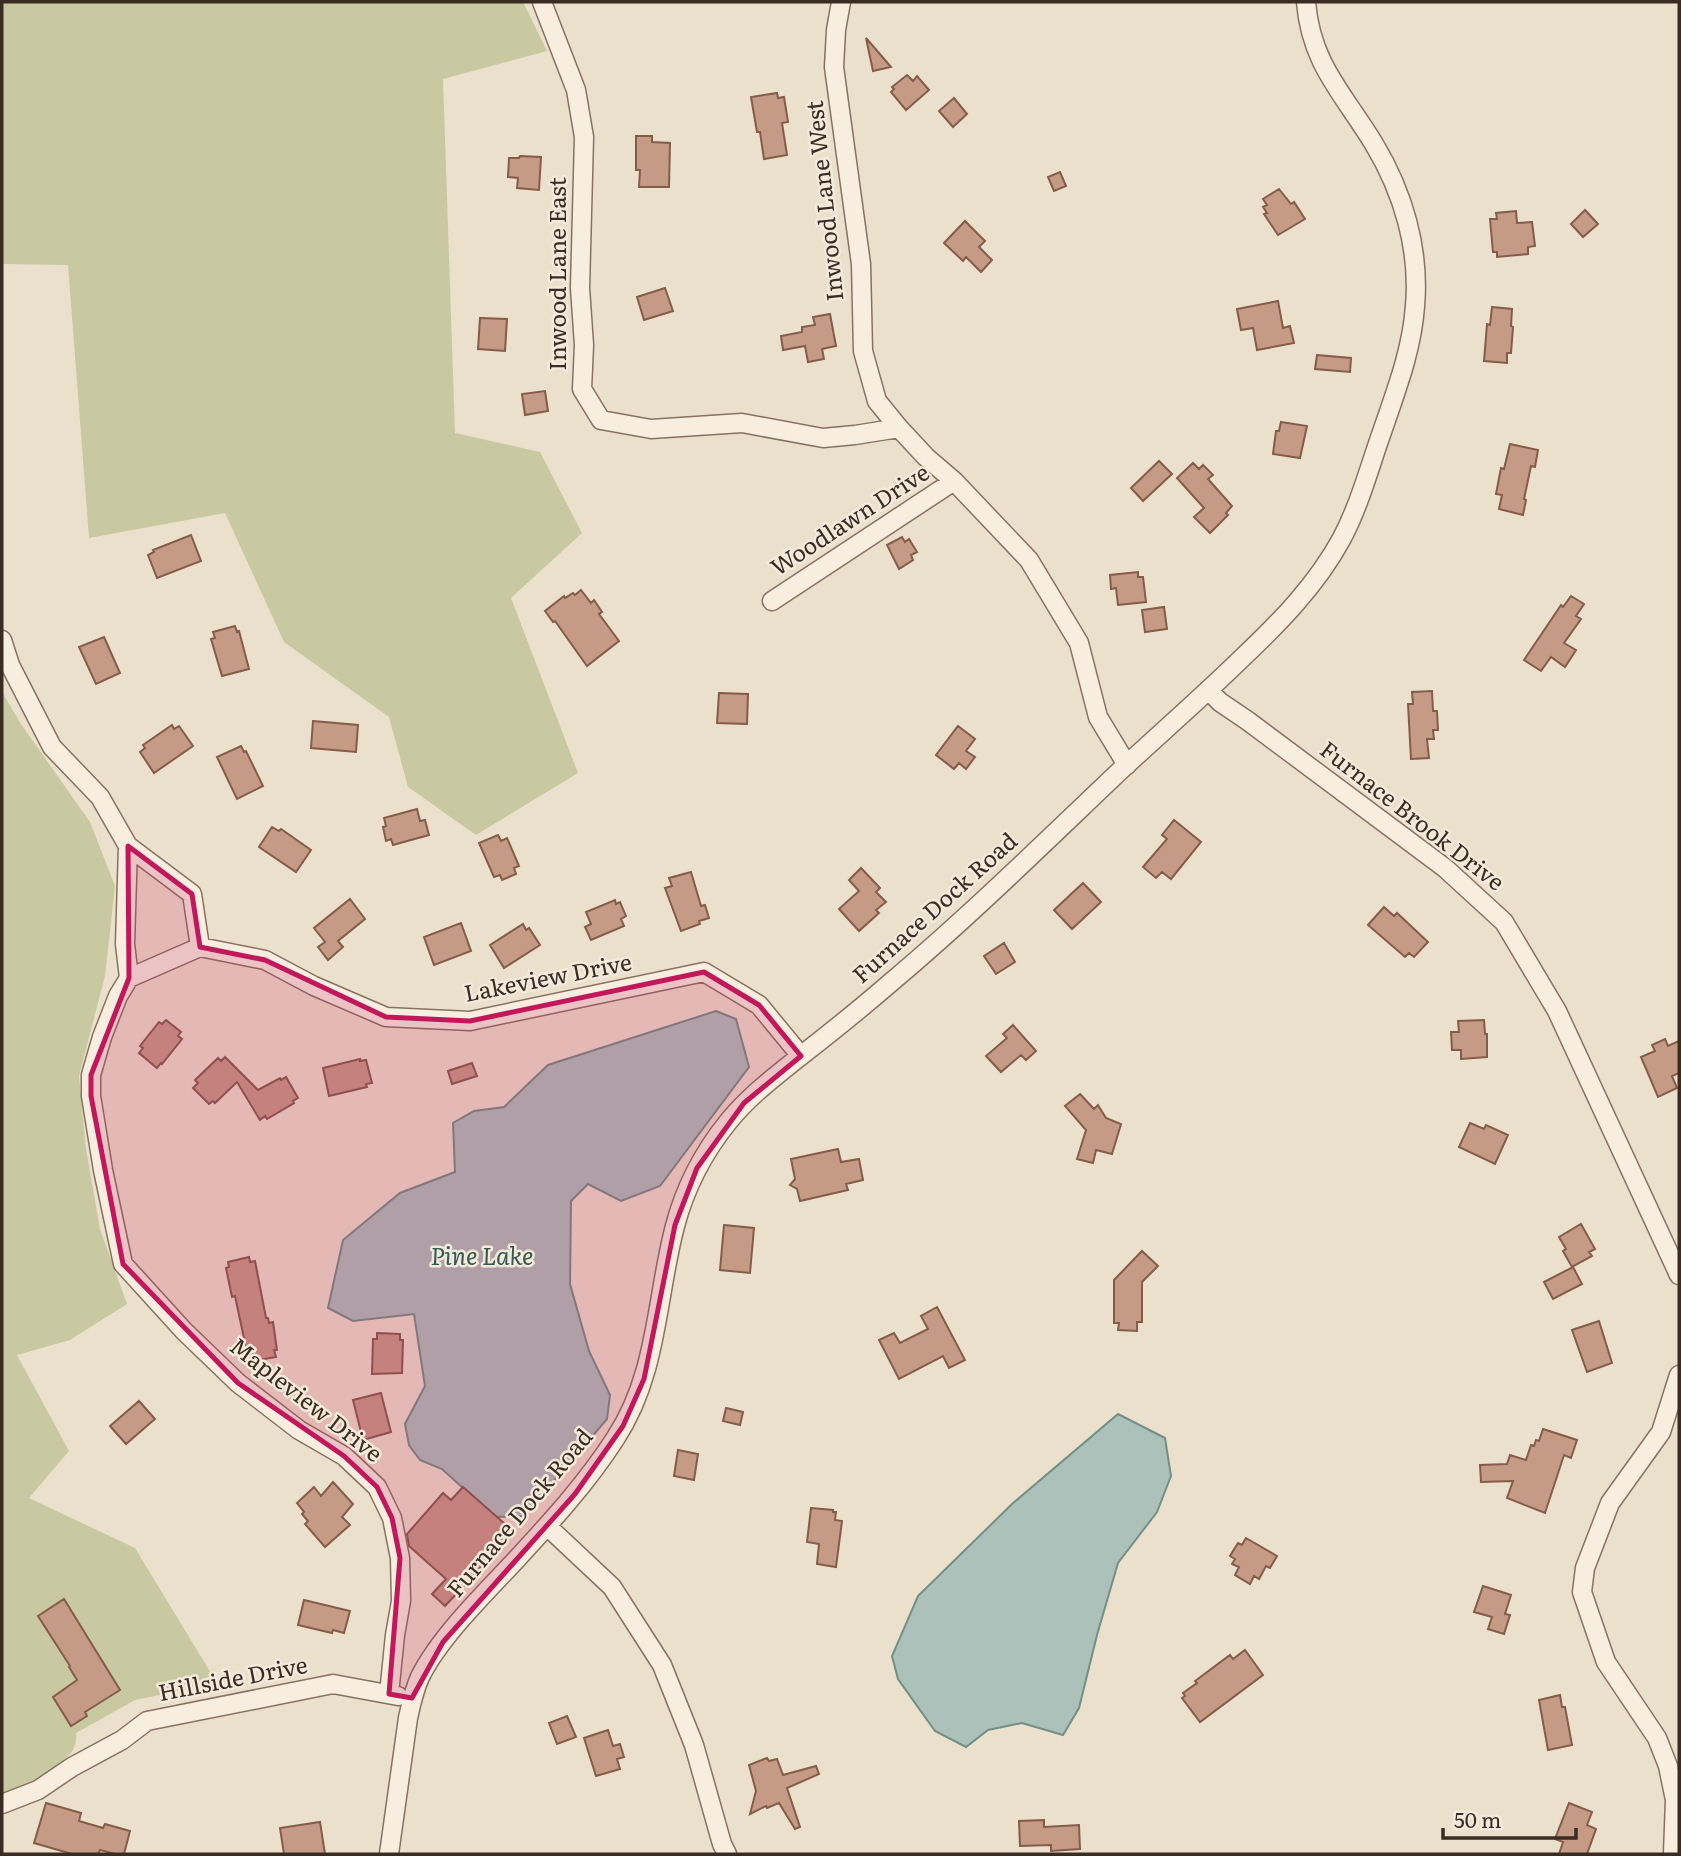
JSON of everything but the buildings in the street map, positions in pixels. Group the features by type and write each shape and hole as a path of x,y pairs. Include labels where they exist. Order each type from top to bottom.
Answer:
{"street":[{"name":"Inwood Lane East","path":"542,2 576,90 584,137 580,288 584,345 582,389 601,420 651,429 743,424 823,438 900,428"},
{"name":"Inwood Lane West","path":"841,2 834,67 861,264 863,351 877,401 900,428"},
{"name":"Furnace Dock Road","path":"389,1854 400,1764 412,1698 420,1676 443,1642 575,1494 616,1439 640,1392 650,1357 681,1205 697,1168 726,1125 744,1103 766,1083 952,930 1208,691 1280,622 1313,583 1340,541 1358,502 1409,347 1415,313 1415,267 1402,201 1373,142 1321,61 1311,31 1307,2"},
{"path":"900,428 1029,560 1079,643 1098,718 1127,765"},
{"name":"Woodlawn Drive","path":"772,601 954,481"},
{"path":"2,640 10,665 52,747 100,797 128,846 191,894 200,947 130,978 125,944 128,846"},
{"name":"Furnace Brook Drive","path":"1208,691 1445,868 1504,922 1557,1011 1679,1275"},
{"name":"Lakeview Drive","path":"200,947 265,960 314,986 386,1017 470,1021 704,972 759,1005 801,1056"},
{"name":"Mapleview Drive","path":"130,978 118,996 91,1075 96,1135 123,1264 184,1331 238,1383 299,1430 344,1456 377,1486 392,1518 400,1558 401,1601 389,1695"},
{"path":"1673,1854 1675,1800 1668,1766 1657,1738 1606,1662 1582,1592 1585,1568 1609,1503 1661,1432 1679,1375"},
{"path":"547,1526 612,1587 662,1665 694,1745 727,1854"},
{"name":"Hillside Drive","path":"2,1804 38,1790 72,1767 122,1740 147,1721 333,1684 412,1698"}],"highlighted area":[{"path":"128,846 192,894 200,947 265,960 386,1017 470,1021 704,972 759,1005 801,1056 744,1103 697,1168 675,1225 644,1379 623,1426 575,1494 443,1642 412,1698 389,1694 400,1558 392,1518 377,1487 344,1456 238,1383 123,1264 91,1096 91,1075 129,978"}],"green space":[{"path":"2,2 523,2 547,51 443,79 455,433 540,452 582,533 511,598 578,773 476,835 408,787 389,717 284,642 225,513 89,538 68,265 2,264"},
{"path":"2,692 21,724 90,822 115,886 105,976 79,1076 86,1149 100,1229 127,1304 70,1340 17,1355 69,1451 29,1498 135,1548 217,1683 135,1700 76,1733 76,1742 70,1754 48,1772 2,1794"}],"water":[{"name":"Pine Lake","path":"716,1011 736,1019 749,1067 660,1186 621,1201 588,1184 571,1201 570,1284 589,1351 610,1395 607,1419 524,1516 495,1517 442,1469 420,1460 409,1445 405,1424 425,1386 414,1314 353,1321 328,1308 343,1240 400,1193 455,1172 453,1123 474,1111 504,1107 548,1065"},
{"path":"1118,1414 1165,1438 1171,1476 1157,1512 1118,1563 1079,1708 1063,1735 1022,1723 988,1730 966,1747 935,1731 898,1679 892,1656 918,1596 1012,1504"}]}
